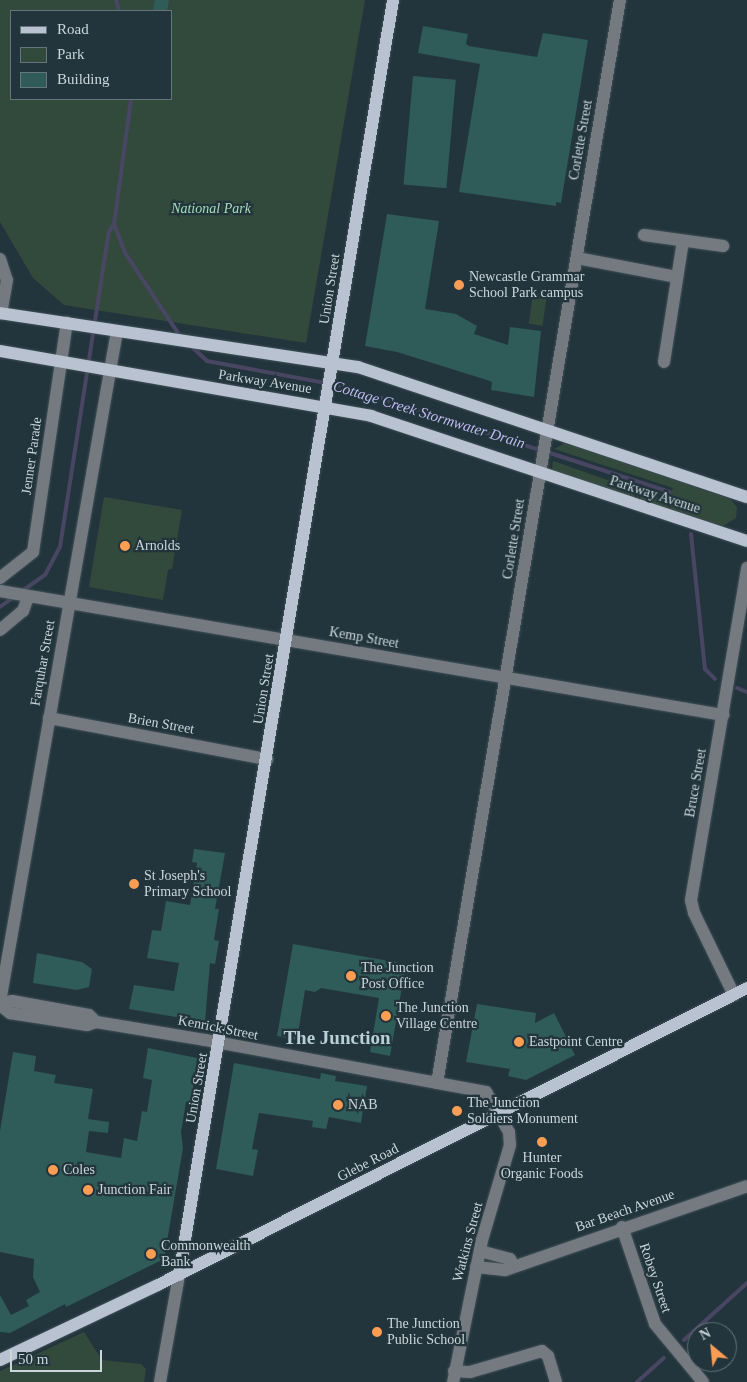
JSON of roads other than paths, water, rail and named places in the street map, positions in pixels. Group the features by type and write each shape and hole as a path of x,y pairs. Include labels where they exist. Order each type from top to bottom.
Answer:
{"main road":[{"name":"Union Street","path":"179,1275 220,1043 393,0"},
{"name":"Parkway Avenue","path":"0,313 209,345 332,369 358,367 747,497"},
{"name":"Parkway Avenue","path":"0,351 110,371 326,401 540,474 747,541"},
{"name":"Glebe Road","path":"0,1360 179,1275 747,988"}],"street":[{"name":"Corlette Street","path":"437,1083 507,679 620,0"},
{"path":"644,235 723,246"},
{"path":"664,362 683,241"},
{"path":"577,258 677,277"},
{"path":"0,259 7,280 0,313"},
{"name":"Jenner Parade","path":"0,578 33,552 67,323"},
{"name":"Farquhar Street","path":"0,1004 69,603 75,587 117,331"},
{"name":"Bruce Street","path":"734,995 694,913 691,900 747,568"},
{"name":"Kemp Street","path":"2,592 723,715"},
{"path":"0,630 23,612 25,596"},
{"name":"Brien Street","path":"49,718 267,759"},
{"name":"Kenrick Street","path":"0,1004 10,1013 87,1025 96,1022 486,1092 499,1113"},
{"name":"Watkins Street","path":"454,1377 476,1267 510,1145 509,1132 499,1113"},
{"name":"Bar Beach Avenue","path":"476,1267 505,1270 513,1265 622,1227 747,1186"},
{"name":"Robey Street","path":"622,1227 655,1324 703,1382"},
{"path":"480,1251 510,1260 513,1265"},
{"name":"Union Street","path":"160,1382 179,1275"},
{"path":"454,1377 542,1351 548,1356 556,1382"}],"waterway":[{"name":"Cottage Creek Stormwater Drain","path":"116,0 119,10"},
{"name":"Cottage Creek Stormwater Drain","path":"131,100 114,224 125,253 180,336"},
{"path":"22,591 45,575 60,547 109,232 114,224"},
{"name":"Cottage Creek Stormwater Drain","path":"191,346 207,361 347,387 540,450"},
{"name":"Cottage Creek Stormwater Drain","path":"547,452 670,492"},
{"name":"Cottage Creek Stormwater Drain","path":"691,534 705,669 715,679"},
{"path":"0,607 14,597"},
{"name":"Cottage Creek Stormwater Drain","path":"737,688 747,692"},
{"path":"684,1340 747,1283"},
{"path":"637,1382 664,1358"}],"place":[{"name":"Newcastle Grammar School Park campus","path":"459,285"},
{"name":"Arnolds","path":"125,546"},
{"name":"St Joseph's Primary School","path":"134,884"},
{"name":"The Junction Post Office","path":"351,976"},
{"name":"The Junction Village Centre","path":"386,1016"},
{"name":"Eastpoint Centre","path":"519,1042"},
{"name":"NAB","path":"338,1105"},
{"name":"The Junction Soldiers Monument","path":"457,1111"},
{"name":"Hunter Organic Foods","path":"542,1142"},
{"name":"Coles","path":"53,1170"},
{"name":"Junction Fair","path":"88,1190"},
{"name":"Commonwealth Bank","path":"151,1254"},
{"name":"The Junction Public School","path":"377,1332"}],"district":[{"name":"The Junction","path":"337,1038"}],"park label":[{"name":"National Park","path":"211,209"}]}
